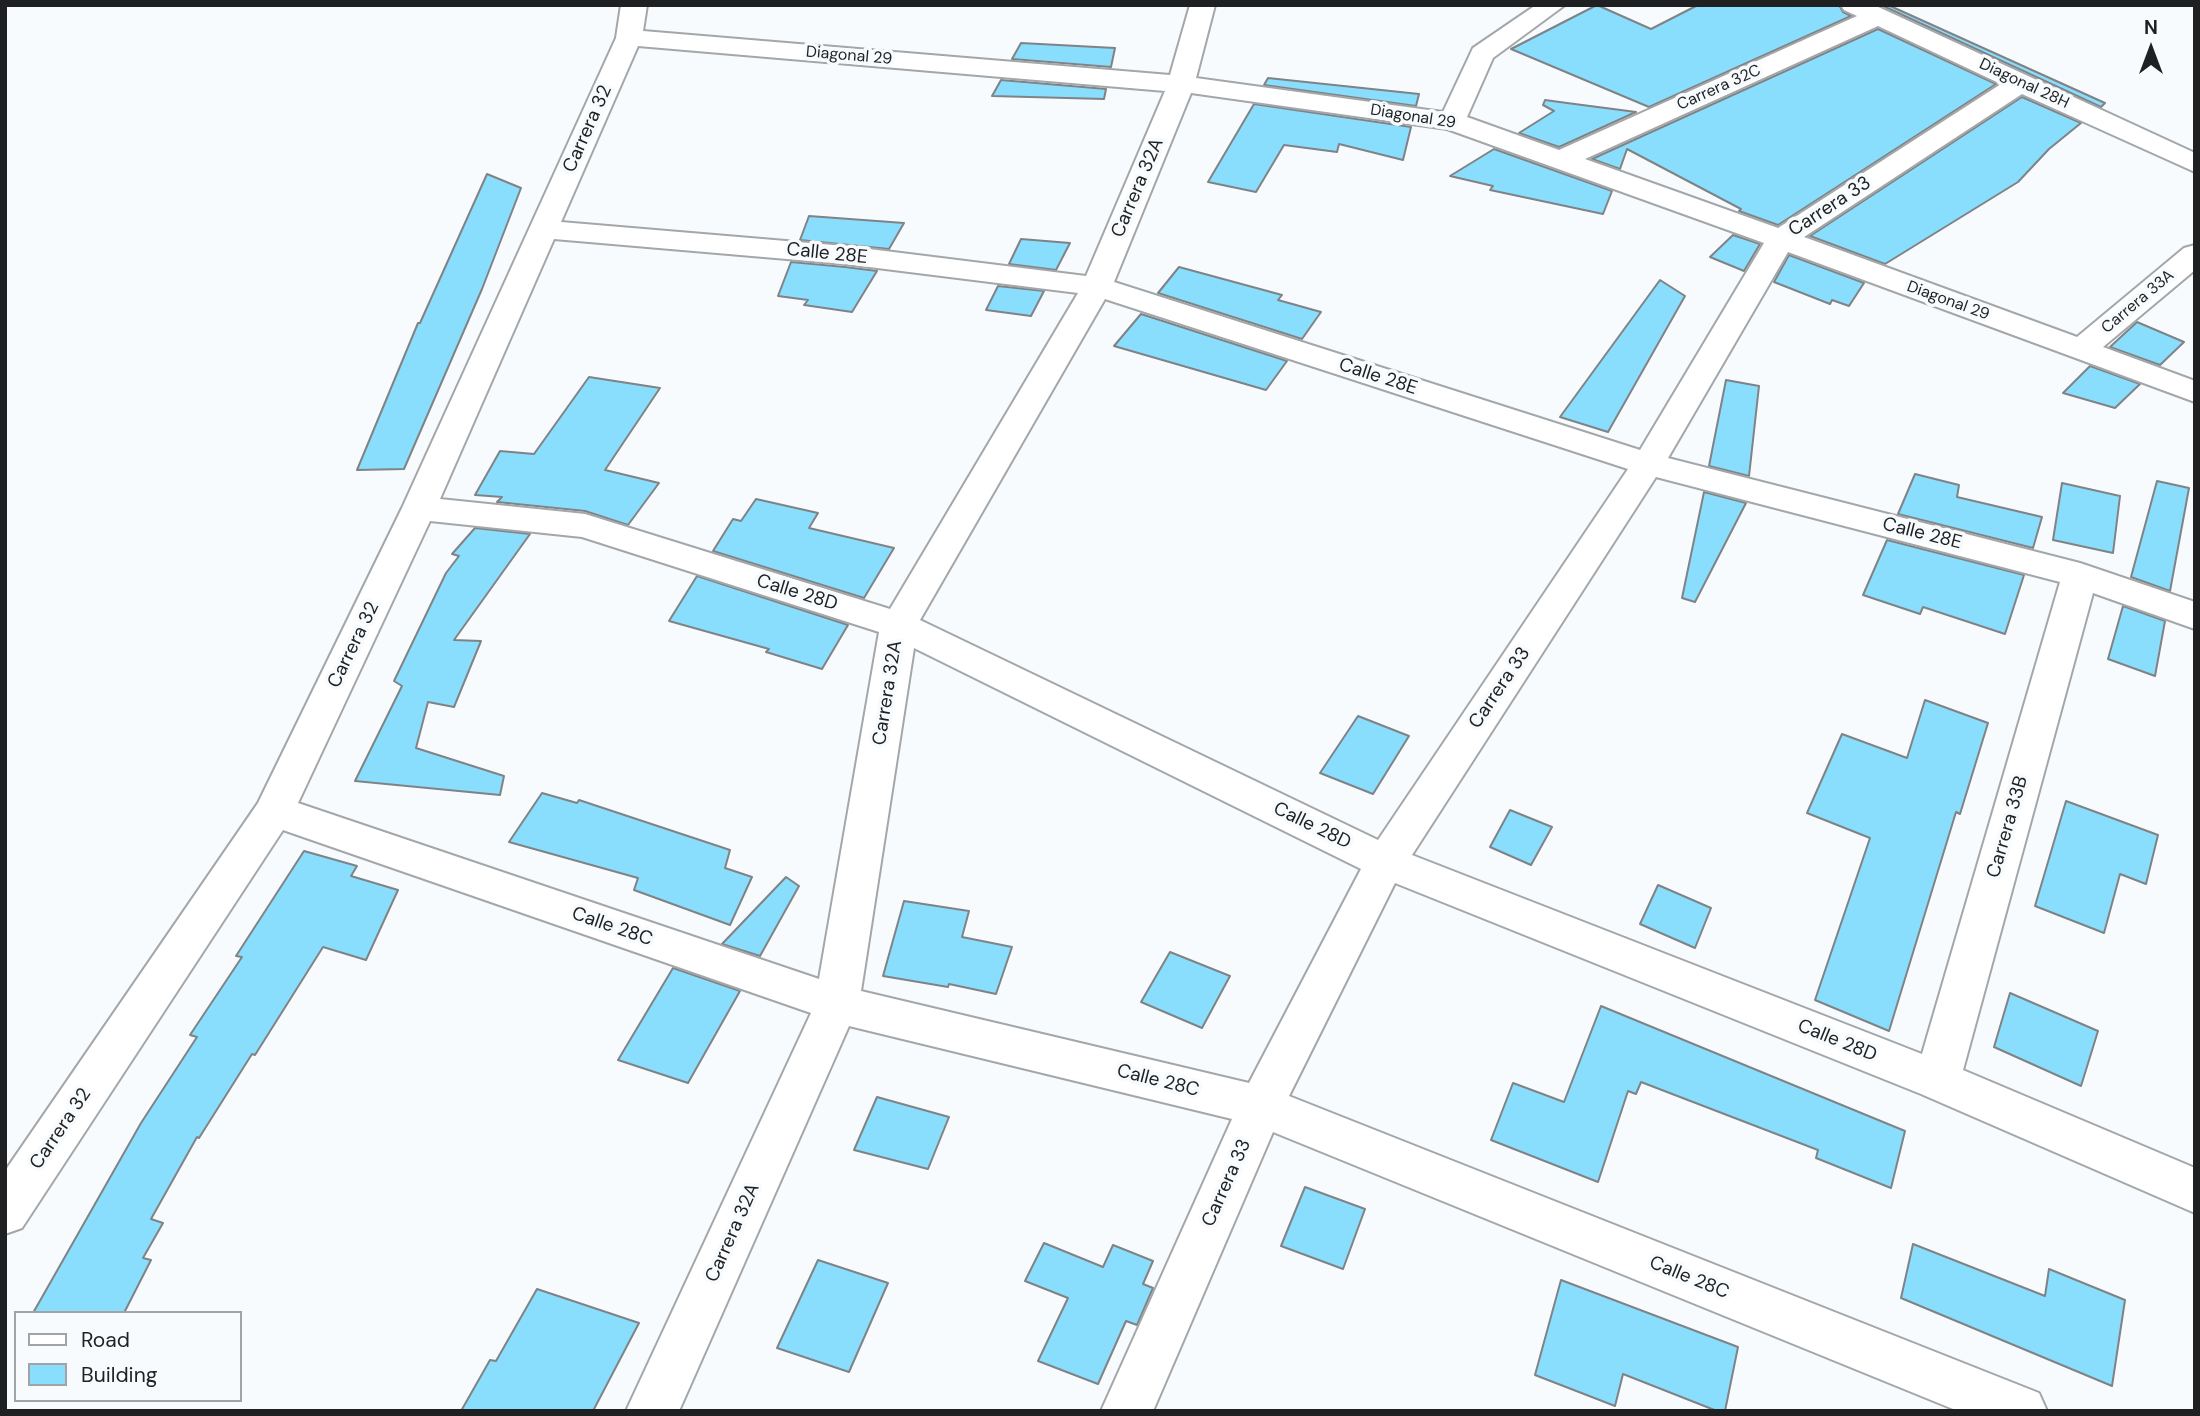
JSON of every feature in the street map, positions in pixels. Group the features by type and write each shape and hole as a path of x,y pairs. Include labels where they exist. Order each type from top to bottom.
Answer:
{"street":[{"name":"Carrera 32A","path":"652,1411 837,1004 899,625 1097,286 1181,85 1203,5"},
{"path":"1452,121 1482,54 1553,5"},
{"name":"Diagonal 28H","path":"1853,5 2195,164"},
{"name":"Carrera 32C","path":"1560,160 1877,17"},
{"name":"Diagonal 29","path":"631,22 1181,85 1452,121 2195,392"},
{"name":"Carrera 32","path":"5,1212 274,811 419,508 543,229 631,22"},
{"name":"Carrera 33","path":"1127,1411 1261,1106 1385,862 1648,464 1781,239 2020,82"},
{"name":"Calle 28E","path":"543,229 845,255 1097,286 1648,464 2080,575 2195,616"},
{"name":"Carrera 33A","path":"2081,351 2195,254"},
{"name":"Calle 28D","path":"419,508 584,526 899,625 1385,862 1937,1080 2195,1191"},
{"name":"Carrera 33B","path":"1937,1080 2080,575"},
{"name":"Calle 28C","path":"274,811 837,1004 1261,1106 2021,1411"}],"building":[{"path":"1597,5 1651,29 1698,5 1839,5 1843,12 1851,16 1649,107 1511,49"},
{"path":"1881,5 1888,5 2105,103 2101,107"},
{"path":"1878,29 1996,84 1778,225 1739,211 1741,209 1627,149 1620,169 1592,159"},
{"path":"1021,43 1115,48 1111,67 1012,59"},
{"path":"1268,78 1419,94 1416,106 1264,85"},
{"path":"1001,80 1106,89 1104,99 992,96"},
{"path":"2022,97 2081,123 2049,149 2018,182 1885,264 1810,236"},
{"path":"1545,100 1636,112 1559,147 1519,133 1554,111 1543,105"},
{"path":"1254,104 1411,127 1403,160 1339,144 1337,152 1284,145 1256,192 1208,182"},
{"path":"1494,149 1612,191 1603,214 1490,190 1493,186 1450,176"},
{"path":"487,174 521,188 482,289 404,469 357,470 418,323"},
{"path":"809,216 904,223 889,249 800,240"},
{"path":"1733,235 1760,244 1744,271 1710,257"},
{"path":"1021,239 1070,243 1056,270 1009,264"},
{"path":"1789,255 1864,283 1849,306 1832,300 1830,304 1774,282"},
{"path":"791,262 877,271 852,312 804,305 808,300 778,296"},
{"path":"1179,267 1282,295 1278,300 1321,312 1302,339 1158,293"},
{"path":"1660,280 1685,296 1608,432 1560,417"},
{"path":"998,286 1044,291 1031,316 986,310"},
{"path":"1141,314 1287,361 1266,390 1114,346"},
{"path":"2137,322 2184,342 2160,365 2110,347"},
{"path":"2090,366 2140,384 2115,408 2063,393"},
{"path":"589,377 660,388 605,470 659,483 628,525 585,511 497,502 502,497 475,495 500,451 534,454"},
{"path":"1726,380 1759,386 1749,476 1709,466"},
{"path":"1915,474 1959,485 1957,497 2042,517 2033,548 1898,514"},
{"path":"2157,481 2189,488 2170,591 2131,577"},
{"path":"2062,483 2120,496 2113,553 2053,540"},
{"path":"1704,492 1746,503 1695,602 1682,598"},
{"path":"756,499 818,513 809,528 894,548 864,598 713,551 733,519 741,521"},
{"path":"475,528 530,534 454,640 481,641 454,707 428,702 416,748 504,776 500,795 355,781 402,686 394,681 446,573 459,556 452,554"},
{"path":"1887,540 2024,575 2005,634 1923,607 1920,614 1863,595"},
{"path":"697,576 848,625 822,669 766,652 769,649 669,621"},
{"path":"2123,606 2165,621 2155,676 2108,659"},
{"path":"1925,700 1988,723 1960,814 1956,812 1889,1031 1815,1000 1870,838 1807,813 1842,734 1907,758"},
{"path":"1358,716 1409,736 1373,794 1320,773"},
{"path":"542,793 577,803 579,800 730,850 725,868 752,877 730,925 634,890 638,878 509,842"},
{"path":"2066,801 2158,835 2146,884 2120,874 2104,933 2035,906"},
{"path":"1510,810 1552,827 1531,865 1490,847"},
{"path":"304,851 357,866 351,876 398,890 366,960 323,947 255,1055 252,1054 199,1138 197,1137 151,1219 163,1223 143,1258 151,1260 125,1311 34,1311 141,1123 197,1037 190,1035 242,957 236,956"},
{"path":"786,877 799,886 760,956 722,944"},
{"path":"1658,885 1711,908 1695,948 1640,924"},
{"path":"904,901 969,911 962,937 1012,947 996,994 949,984 948,987 883,976"},
{"path":"1170,952 1230,976 1202,1028 1141,1002"},
{"path":"673,968 740,991 688,1083 618,1060"},
{"path":"2010,993 2098,1031 2081,1086 1994,1047"},
{"path":"1601,1006 1905,1131 1891,1188 1816,1158 1818,1150 1641,1082 1636,1094 1628,1091 1598,1182 1491,1140 1513,1083 1564,1102"},
{"path":"877,1097 949,1117 928,1169 854,1150"},
{"path":"1305,1187 1365,1209 1343,1269 1281,1246"},
{"path":"1044,1243 1103,1267 1113,1245 1153,1261 1143,1284 1153,1288 1137,1325 1126,1321 1098,1384 1038,1361 1068,1298 1025,1281"},
{"path":"1913,1244 2045,1296 2049,1269 2125,1300 2112,1386 1901,1298"},
{"path":"818,1260 888,1283 849,1372 777,1348"},
{"path":"1561,1280 1738,1347 1725,1411 1717,1411 1623,1374 1615,1406 1535,1375"},
{"path":"537,1289 639,1323 593,1411 461,1411 490,1360 496,1361"}]}
